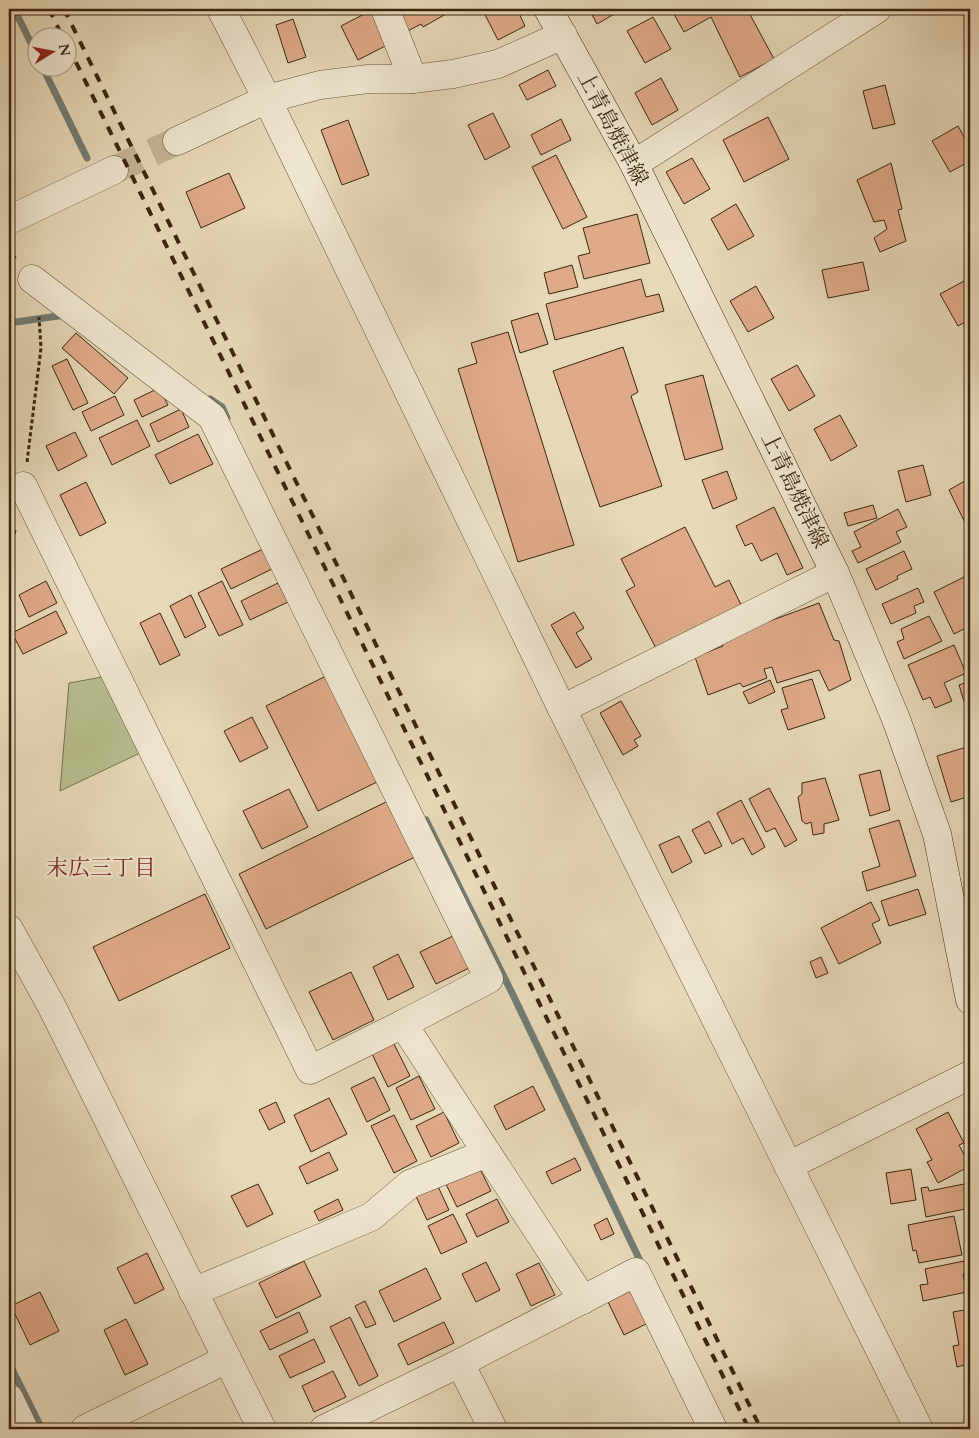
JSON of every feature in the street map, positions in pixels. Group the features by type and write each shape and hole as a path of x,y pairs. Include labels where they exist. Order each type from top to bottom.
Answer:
{"street":[{"path":"221,9 267,99 562,709 919,1429"},
{"path":"385,9 413,79"},
{"name":"上青島焼津線","path":"548,9 634,164 834,573 896,719 937,834 970,1000"},
{"path":"634,164 877,9"},
{"path":"177,140 267,99 320,86 368,79 413,79 453,74 498,64 563,35"},
{"path":"9,220 114,170"},
{"path":"24,486 310,1070 489,979 212,417 32,279"},
{"path":"562,709 834,573"},
{"path":"9,929 51,1005 262,1429"},
{"path":"403,1024 583,1300"},
{"path":"788,1166 970,1075"},
{"path":"194,1292 371,1217 410,1184 487,1153"},
{"path":"324,1429 460,1363 636,1272 713,1429"},
{"path":"85,1429 227,1359"},
{"path":"460,1363 493,1429"},
{"path":"9,1398 24,1429"}],"path":[{"path":"9,250 32,279 38,300 41,348 24,486 9,559"}],"green space":[{"path":"102,677 140,753 60,791 69,683"}],"building":[{"path":"398,9 426,9 428,11 431,9 455,9 423,27 421,24 408,31"},
{"path":"482,9 517,9 525,26 498,40"},
{"path":"589,9 623,9 597,24"},
{"path":"671,9 747,9 774,59 740,77 711,17 684,32"},
{"path":"372,10 389,44 358,60 341,26"},
{"path":"653,17 671,49 645,63 627,31"},
{"path":"293,19 306,57 288,63 276,25"},
{"path":"548,70 556,86 527,100 519,85"},
{"path":"661,78 678,110 652,125 635,93"},
{"path":"885,85 895,124 873,129 863,91"},
{"path":"493,113 510,147 485,160 468,125"},
{"path":"768,117 789,159 744,182 723,140"},
{"path":"561,119 571,140 541,155 531,135"},
{"path":"348,120 369,175 342,185 321,130"},
{"path":"958,126 970,148 970,161 950,172 932,141"},
{"path":"556,155 587,217 563,229 532,167"},
{"path":"692,158 710,189 684,204 666,172"},
{"path":"891,163 902,209 898,210 906,241 880,252 874,238 887,229 884,220 874,222 857,180"},
{"path":"229,173 245,208 201,228 186,192"},
{"path":"736,204 754,236 728,250 711,219"},
{"path":"637,214 650,263 584,279 578,256 590,253 583,228"},
{"path":"863,262 869,290 828,298 822,270"},
{"path":"572,265 578,287 549,294 544,273"},
{"path":"641,279 646,297 659,294 664,311 555,340 546,304"},
{"path":"966,280 970,287 970,319 958,326 940,294"},
{"path":"756,286 774,318 748,332 730,301"},
{"path":"538,313 548,344 520,353 511,321"},
{"path":"508,332 574,545 518,562 458,369 477,363 471,343"},
{"path":"76,333 128,378 114,394 62,348"},
{"path":"623,347 638,392 631,396 662,486 600,507 553,371"},
{"path":"67,359 88,403 73,410 52,366"},
{"path":"797,365 815,396 789,411 771,379"},
{"path":"703,375 723,449 685,460 665,385"},
{"path":"159,388 168,405 142,417 134,400"},
{"path":"115,396 124,415 91,431 82,412"},
{"path":"181,409 189,427 158,442 150,424"},
{"path":"840,415 857,446 831,461 814,429"},
{"path":"137,420 150,446 112,465 99,438"},
{"path":"75,432 87,456 58,471 46,446"},
{"path":"198,434 213,464 170,484 155,455"},
{"path":"923,465 931,495 906,502 898,471"},
{"path":"727,471 737,499 713,509 702,480"},
{"path":"970,478 970,533 949,490"},
{"path":"86,482 106,523 80,536 60,495"},
{"path":"873,505 877,518 848,526 844,513"},
{"path":"774,507 803,568 787,575 777,553 761,561 752,543 745,546 736,526"},
{"path":"898,509 907,527 896,532 901,542 858,563 852,551 861,547 854,532"},
{"path":"685,527 715,587 729,580 743,609 658,652 626,591 635,586 621,559"},
{"path":"263,549 272,569 231,589 221,569"},
{"path":"904,551 912,569 897,576 898,579 876,590 866,569"},
{"path":"970,574 970,626 954,634 934,592"},
{"path":"46,581 57,603 29,617 19,595"},
{"path":"222,581 243,625 219,636 198,593"},
{"path":"278,583 288,602 250,620 241,601"},
{"path":"918,588 924,602 914,606 916,613 891,624 882,604"},
{"path":"191,595 206,627 185,638 170,606"},
{"path":"819,603 834,640 839,641 851,680 829,691 819,670 777,683 772,667 764,669 767,678 743,687 740,683 708,695 695,657 723,646 721,639"},
{"path":"56,611 67,633 23,654 12,633"},
{"path":"574,612 584,628 576,633 592,659 576,668 551,625"},
{"path":"160,613 180,655 160,665 140,623"},
{"path":"929,616 942,641 904,659 897,642 904,639 901,629"},
{"path":"954,645 966,673 944,683 952,701 935,708 930,697 923,700 908,665"},
{"path":"328,675 379,781 318,811 266,706"},
{"path":"812,679 825,718 788,730 781,710 788,708 782,688"},
{"path":"770,680 775,692 749,704 743,692"},
{"path":"970,681 970,703 965,705 959,685"},
{"path":"621,701 641,736 634,740 638,746 623,755 600,713"},
{"path":"252,717 268,748 240,762 224,731"},
{"path":"970,746 970,796 951,802 937,756"},
{"path":"880,770 890,810 870,816 859,775"},
{"path":"825,778 839,820 824,824 824,833 813,835 811,822 806,824 802,821 798,797 802,794 802,783"},
{"path":"769,788 797,840 785,847 775,828 766,832 749,799"},
{"path":"289,789 308,827 262,849 243,811"},
{"path":"390,800 417,856 266,929 239,874"},
{"path":"741,800 765,847 752,855 743,838 732,844 717,813"},
{"path":"899,820 916,876 867,891 862,872 880,866 869,829"},
{"path":"709,821 722,846 705,854 692,830"},
{"path":"679,836 692,862 672,873 659,845"},
{"path":"918,889 926,914 889,926 881,901"},
{"path":"205,894 230,948 119,1001 93,947"},
{"path":"871,902 880,920 872,924 881,943 839,964 821,928"},
{"path":"453,936 469,968 436,984 420,952"},
{"path":"398,954 414,987 388,1000 373,967"},
{"path":"821,957 828,973 816,978 810,962"},
{"path":"351,972 374,1020 333,1040 309,992"},
{"path":"394,1044 410,1076 388,1087 372,1054"},
{"path":"419,1076 435,1109 411,1120 396,1088"},
{"path":"374,1077 390,1110 367,1122 351,1088"},
{"path":"533,1086 545,1110 506,1130 494,1106"},
{"path":"329,1098 347,1134 311,1152 294,1115"},
{"path":"276,1102 285,1122 269,1130 259,1110"},
{"path":"444,1112 459,1143 431,1157 416,1126"},
{"path":"948,1112 964,1143 959,1145 970,1166 938,1183 927,1162 932,1160 916,1129"},
{"path":"394,1115 417,1161 394,1173 371,1126"},
{"path":"329,1152 338,1170 307,1184 299,1167"},
{"path":"575,1158 581,1170 552,1184 546,1172"},
{"path":"476,1161 491,1191 457,1207 443,1178"},
{"path":"911,1169 916,1200 891,1204 886,1173"},
{"path":"435,1180 449,1210 427,1220 413,1190"},
{"path":"969,1183 970,1208 926,1217 921,1188 928,1187 929,1191"},
{"path":"258,1184 273,1214 247,1227 231,1196"},
{"path":"338,1199 343,1210 319,1221 314,1211"},
{"path":"497,1199 509,1222 477,1237 466,1214"},
{"path":"453,1214 467,1242 441,1254 428,1226"},
{"path":"954,1216 962,1255 919,1263 916,1250 913,1251 908,1225"},
{"path":"607,1218 614,1234 601,1240 594,1225"},
{"path":"147,1253 164,1289 135,1304 117,1268"},
{"path":"304,1261 321,1296 276,1318 259,1283"},
{"path":"964,1261 966,1273 963,1274 967,1292 923,1301 920,1285 928,1284 925,1269"},
{"path":"486,1262 500,1290 476,1302 462,1274"},
{"path":"539,1263 555,1295 531,1306 516,1274"},
{"path":"426,1268 441,1299 394,1322 379,1291"},
{"path":"632,1290 648,1323 624,1335 608,1302"},
{"path":"40,1292 59,1331 30,1345 11,1306"},
{"path":"365,1301 376,1324 366,1328 355,1306"},
{"path":"970,1309 969,1391 965,1365 957,1367 953,1346 959,1345 953,1312"},
{"path":"299,1312 308,1332 270,1350 260,1331"},
{"path":"350,1317 378,1376 359,1386 330,1327"},
{"path":"126,1319 148,1364 125,1375 104,1330"},
{"path":"444,1322 454,1343 408,1365 398,1344"},
{"path":"314,1339 325,1362 290,1378 279,1356"},
{"path":"333,1371 346,1397 314,1412 302,1386"}],"waterway":[{"path":"14,9 28,37"},
{"path":"48,78 87,158"},
{"path":"9,323 65,315"},
{"path":"210,399 222,407 227,418"},
{"path":"426,820 514,997 643,1267"},
{"path":"9,1363 42,1429"}],"tunnel":[{"path":"114,170 177,141"}],"railway":[{"path":"49,9 58,28"},
{"path":"64,9 761,1429"},
{"path":"78,66 749,1429"}],"district":[{"name":"末広三丁目","path":"101,867"}]}
